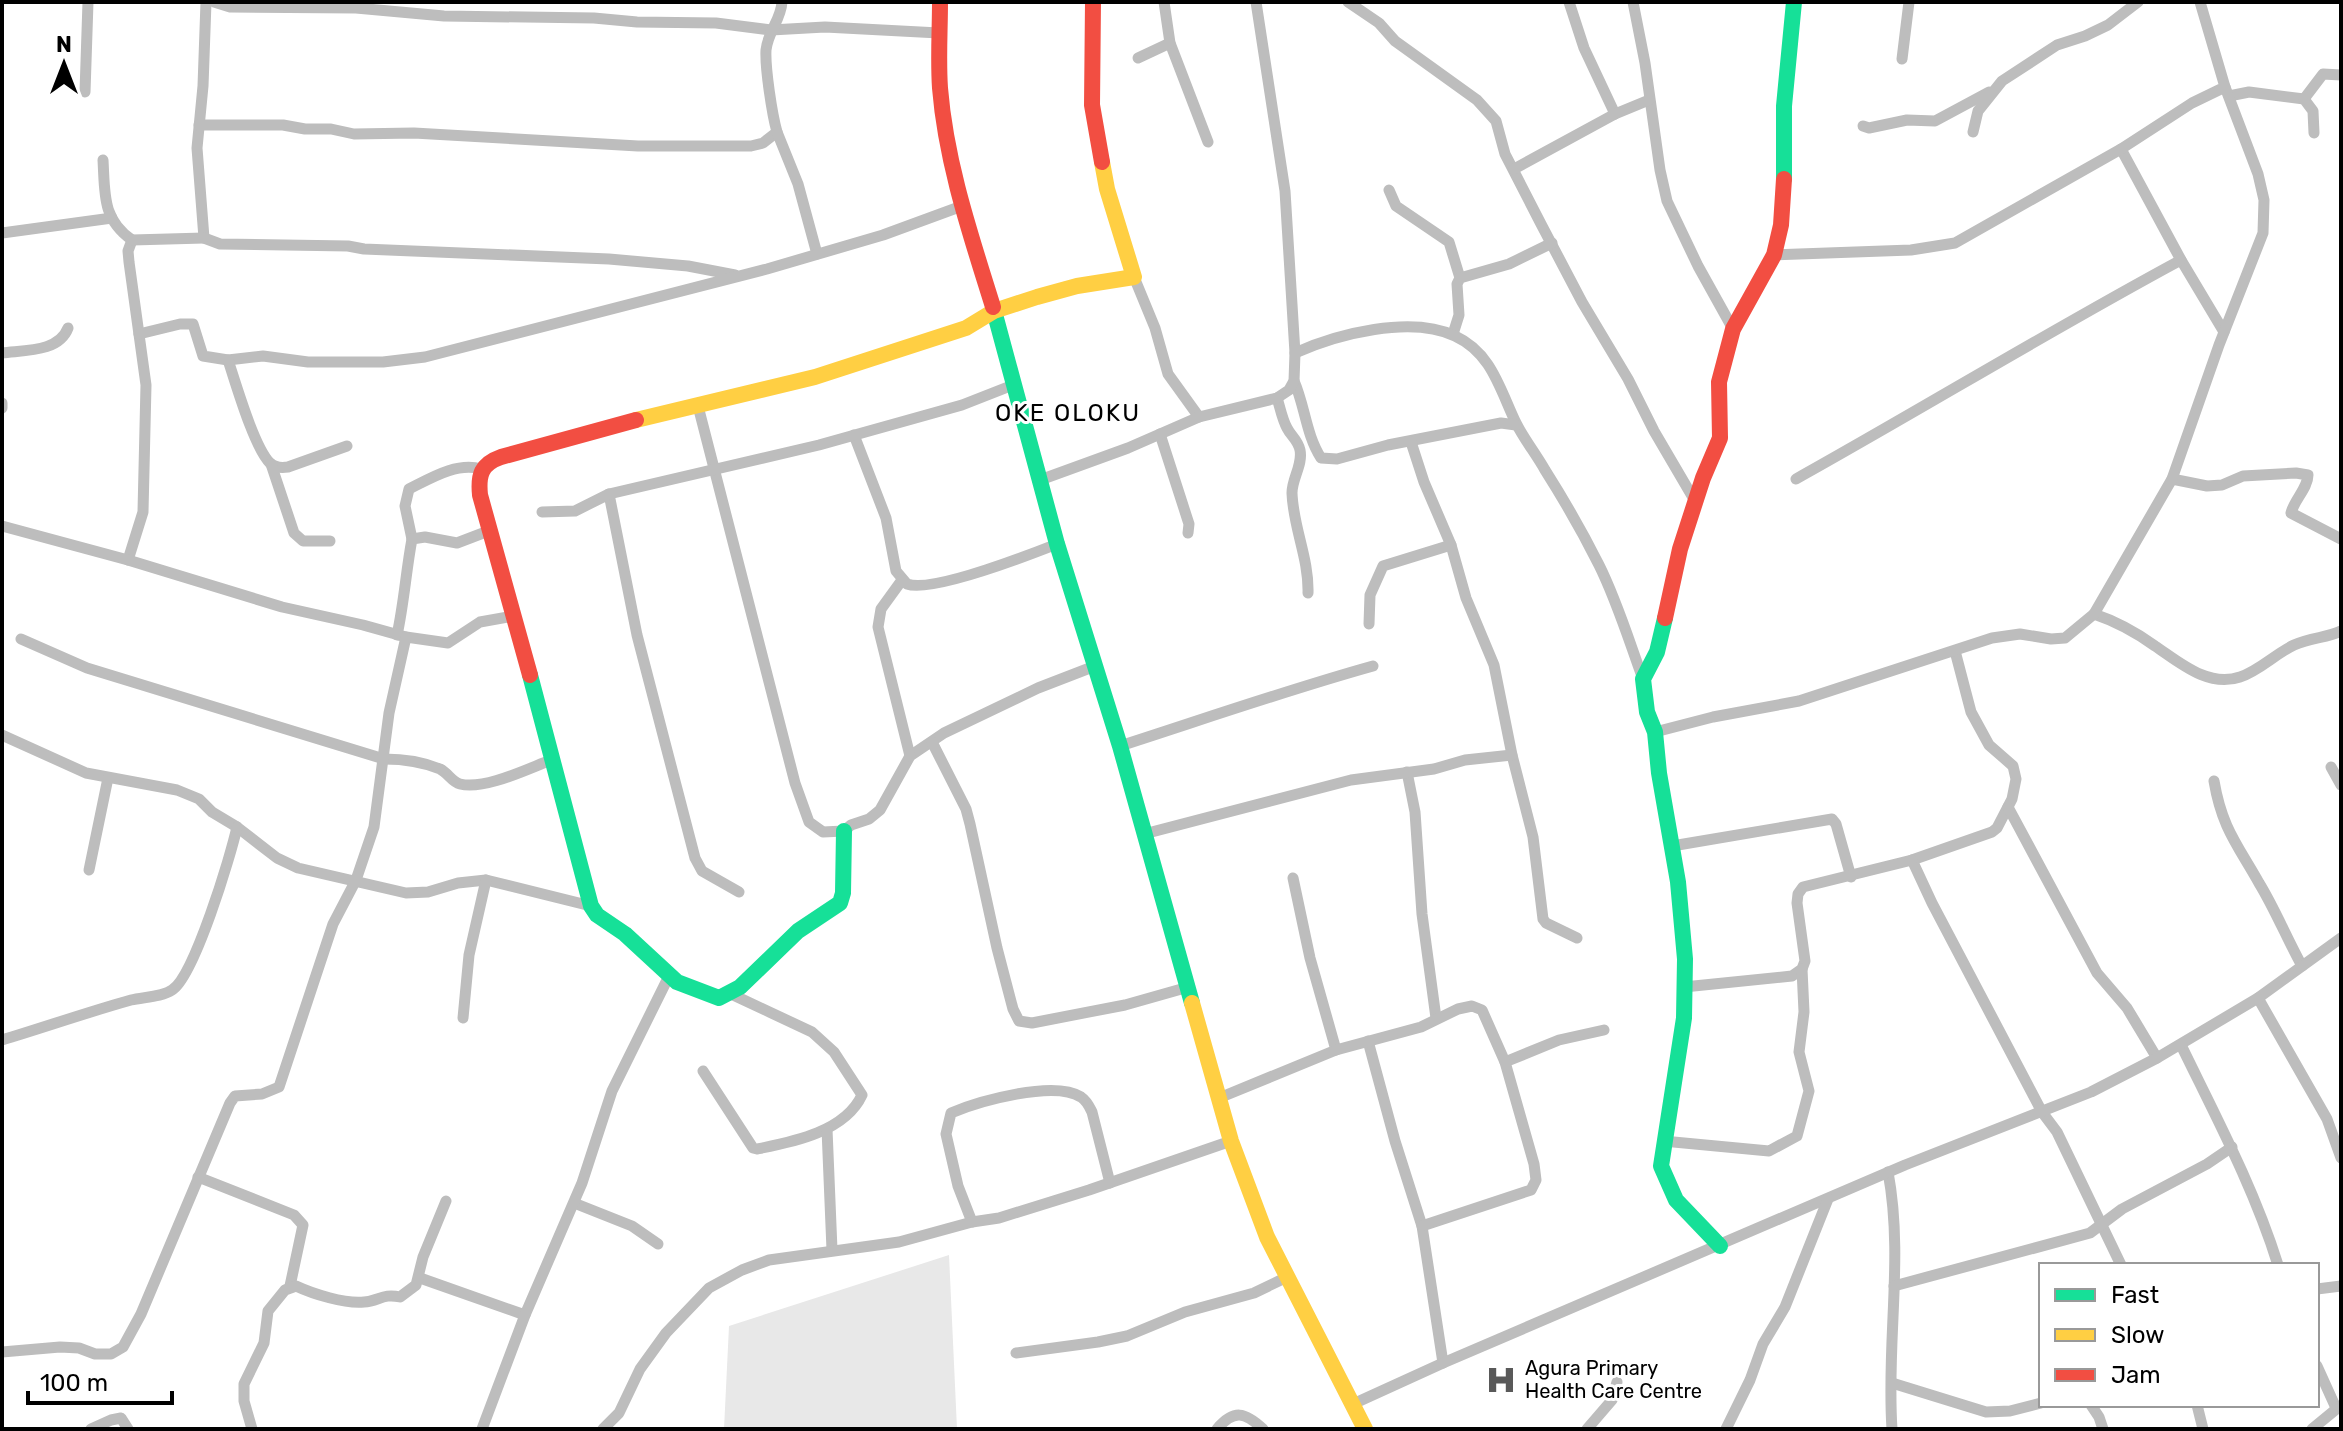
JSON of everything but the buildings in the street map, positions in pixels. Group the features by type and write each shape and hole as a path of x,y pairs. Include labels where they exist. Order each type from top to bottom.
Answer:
{"street":[{"path":"85,92 88,2"},
{"path":"204,238 197,148 206,2"},
{"path":"214,2 230,7 356,8 377,12 486,17 716,23 771,30 825,27 939,33"},
{"path":"782,2 781,16 771,30 766,50 773,117 798,184 817,254"},
{"path":"940,2 943,110 962,206 1057,544 1120,746 1185,988 1249,1194 1287,1277 1365,1429"},
{"path":"1093,2 1092,105 1107,189 1168,374 1199,417"},
{"path":"1164,2 1170,43 1208,142"},
{"path":"1256,2 1285,191 1294,381 1302,399 1313,445 1321,458 1337,459 1388,445 1501,423 1516,425"},
{"path":"1348,2 1379,23 1395,41 1492,114 1505,154 1582,302 1695,501"},
{"path":"1569,2 1584,48 1615,114"},
{"path":"1633,2 1667,201 1733,329"},
{"path":"1643,679 1657,652 1670,587 1695,501 1720,438 1719,382 1733,329 1774,255 1784,203 1784,106 1794,2"},
{"path":"1902,59 1909,2"},
{"path":"1973,132 1978,111 2002,81 2057,45 2108,25 2138,2"},
{"path":"1655,732 1713,717 1799,701 2007,635 2065,638 2094,614 2172,479 2263,233 2264,212 2258,174 2227,91 2200,2"},
{"path":"1138,58 1170,43"},
{"path":"2304,99 2323,74 2341,75"},
{"path":"1863,126 1869,128 1907,120 1935,121 1993,90"},
{"path":"1774,255 1911,250 1955,243 2121,149 2192,103 2227,91 2304,99 2313,111 2314,133"},
{"path":"1514,169 1615,114 1649,100"},
{"path":"199,125 283,125 368,135 414,133 687,147 751,146 763,143 777,132"},
{"path":"2121,149 2224,332"},
{"path":"103,160 105,204 117,230 132,240 204,238 220,244 348,246 609,259 688,266 740,276"},
{"path":"1389,190 1396,206 1449,242 1460,278 1457,284 1459,315 1453,334"},
{"path":"139,334 193,324 203,356 228,360 263,356 308,362 408,360 740,276 926,221 962,206"},
{"path":"2,233 112,218"},
{"path":"128,560 143,512 146,385 129,262 128,251 132,240"},
{"path":"1460,278 1509,264 1552,243"},
{"path":"1796,479 1952,391 2052,330 2181,260"},
{"path":"844,831 843,893 840,903 798,931 731,994 719,998 677,982 625,934 597,915 591,906 478,482 481,469 494,459 534,450 568,437 815,377 966,328 994,311 1077,286 1134,277"},
{"path":"1295,353 1318,343 1389,328 1410,327 1453,334 1473,347 1487,361 1516,425 1600,566 1643,679 1647,712 1655,732 1680,904 1684,1018 1661,1166 1664,1183 1671,1195 1720,1246"},
{"path":"2,353 55,344 65,338 68,328"},
{"path":"228,360 256,439 271,464 294,533 303,541 330,541"},
{"path":"1040,480 1199,417 1277,398 1289,390 1294,381"},
{"path":"542,512 575,511 609,494 854,435 962,405 1013,385"},
{"path":"1277,398 1287,428 1298,442 1300,451 1301,461 1292,488 1308,576 1308,593"},
{"path":"698,406 805,815 823,832 844,831 880,810 910,756 932,742 1038,688 1095,666"},
{"path":"1160,434 1189,524 1188,533"},
{"path":"854,435 886,518 896,571 902,580 912,586 954,580 1057,544"},
{"path":"1411,442 1451,545 1466,598 1494,665 1533,837 1543,919 1577,938"},
{"path":"271,464 279,468 288,467 347,446"},
{"path":"2,1352 60,1347 111,1354 123,1347 141,1314 230,1103 235,1096 262,1094 279,1087 333,924 356,880 374,827 401,636 407,557 412,539 405,506 409,489 458,468 469,466 481,469"},
{"path":"2172,479 2207,486 2222,485 2243,476 2308,475 2308,481 2293,504 2291,513 2341,539"},
{"path":"609,494 637,635 695,858 702,871 739,892"},
{"path":"2,526 282,607 401,636 448,643 480,622 514,616"},
{"path":"412,539 425,537 457,543 491,530"},
{"path":"1369,624 1370,595 1383,566 1451,545"},
{"path":"902,580 881,609 878,627 910,756"},
{"path":"2094,614 2153,644 2190,670 2233,679 2243,677 2278,653 2301,642 2341,631"},
{"path":"21,639 87,668 384,759 400,759 441,770 455,783 470,785 511,775 551,760"},
{"path":"1663,1141 1769,1151 1797,1136 1809,1091 1799,1052 1804,1012 1802,969 1805,961 1798,894 1803,887 1912,860 1997,828 2008,807 2016,779 2013,766 1989,745 1971,712 1955,651"},
{"path":"1120,746 1245,707 1291,688 1373,666"},
{"path":"4,739 68,766 108,778 177,790 199,799 212,812 277,858 298,868 415,894 458,883 486,880 591,906"},
{"path":"932,742 970,824 997,948 1019,1021 1032,1023 1099,1010 1185,988"},
{"path":"1144,834 1314,789 1434,769 1465,760 1512,755"},
{"path":"2331,767 2341,785"},
{"path":"1407,772 1415,812 1422,914 1436,1018"},
{"path":"89,870 108,778"},
{"path":"2214,781 2218,807 2231,839 2260,884 2302,966"},
{"path":"2008,807 2097,973 2127,1008 2157,1058"},
{"path":"1672,846 1832,819 1851,877"},
{"path":"2,1040 171,991 188,971 231,855 237,827"},
{"path":"1912,860 2042,1112 2057,1132 2120,1263"},
{"path":"1293,878 1310,958 1336,1050"},
{"path":"463,1018 469,955 486,880"},
{"path":"1353,1404 1888,1172 2091,1092 2181,1045 2258,998 2341,938"},
{"path":"1684,987 1792,976 1802,969"},
{"path":"482,1429 525,1315 574,1203 603,1125 612,1091 669,976"},
{"path":"703,1071 753,1148 827,1129 858,1104 862,1095 834,1052 812,1032 731,994"},
{"path":"2258,998 2327,1119 2341,1158"},
{"path":"1219,1098 1336,1050 1421,1027 1436,1018 1472,1006 1482,1010 1505,1062 1536,1180 1531,1190 1422,1226"},
{"path":"1505,1062 1559,1040 1604,1030"},
{"path":"1368,1041 1422,1226 1443,1363"},
{"path":"2181,1045 2243,1170 2277,1263"},
{"path":"972,1222 958,1186 946,1134 951,1113 968,1105 1044,1090 1079,1096 1088,1102 1092,1112 1110,1183"},
{"path":"827,1129 832,1250"},
{"path":"603,1429 619,1413 640,1369 666,1333 709,1288 742,1270 769,1260 899,1242 972,1222 999,1218 1231,1141"},
{"path":"1894,1286 2090,1233 2144,1196 2207,1164 2232,1147"},
{"path":"1888,1172 1896,1240 1891,1313 1892,1429"},
{"path":"198,1177 294,1215 303,1225 290,1286 268,1311 264,1343 244,1384 244,1401 252,1429"},
{"path":"1726,1429 1750,1380 1763,1344 1785,1307 1828,1199"},
{"path":"290,1286 316,1295 363,1302 389,1295 400,1297 420,1278 423,1257 446,1201"},
{"path":"574,1203 632,1226 658,1244"},
{"path":"1016,1353 1127,1336 1185,1312 1254,1293 1287,1277"},
{"path":"420,1278 525,1315"},
{"path":"2319,1289 2341,1286"},
{"path":"2312,1429 2339,1407 2319,1370"},
{"path":"1587,1429 1612,1400 1617,1382"},
{"path":"1892,1383 1971,1410 2010,1411 2039,1404"},
{"path":"2092,1407 2103,1429"},
{"path":"2198,1407 2203,1429"},
{"path":"619,1413 621,1429"},
{"path":"1217,1429 1226,1418 1240,1414 1263,1429"},
{"path":"91,1429 121,1418 128,1429"}],"shaded area":[{"path":"949,1255 957,1429 724,1429 729,1326"}],"traffic: fast":[{"path":"1784,179 1784,106 1794,2"},
{"path":"993,307 1057,544 1120,746 1192,1003"},
{"path":"1665,618 1657,652 1643,679 1647,712 1655,732 1678,882 1685,959 1684,1018 1661,1166 1676,1200 1720,1246"},
{"path":"530,675 591,906 597,915 625,934 677,982 719,998 740,987 798,931 840,903 843,893 844,831"}],"traffic: slow":[{"path":"636,420 815,377 966,328 994,311 1037,297 1077,286 1134,277 1107,189 1102,162"},
{"path":"1192,1003 1231,1141 1267,1237 1365,1429"}],"traffic: jam":[{"path":"940,2 943,116 960,199 993,307"},
{"path":"1093,2 1092,105 1102,162"},
{"path":"1665,618 1680,549 1703,478 1720,438 1719,382 1733,329 1774,255 1781,225 1784,179"},
{"path":"530,675 480,495 482,471 501,457 636,420"}],"place":[{"name":"Agura Primary Health Care Centre","path":"1501,1380"}],"district":[{"name":"OKE OLOKU","path":"1068,413"}]}
